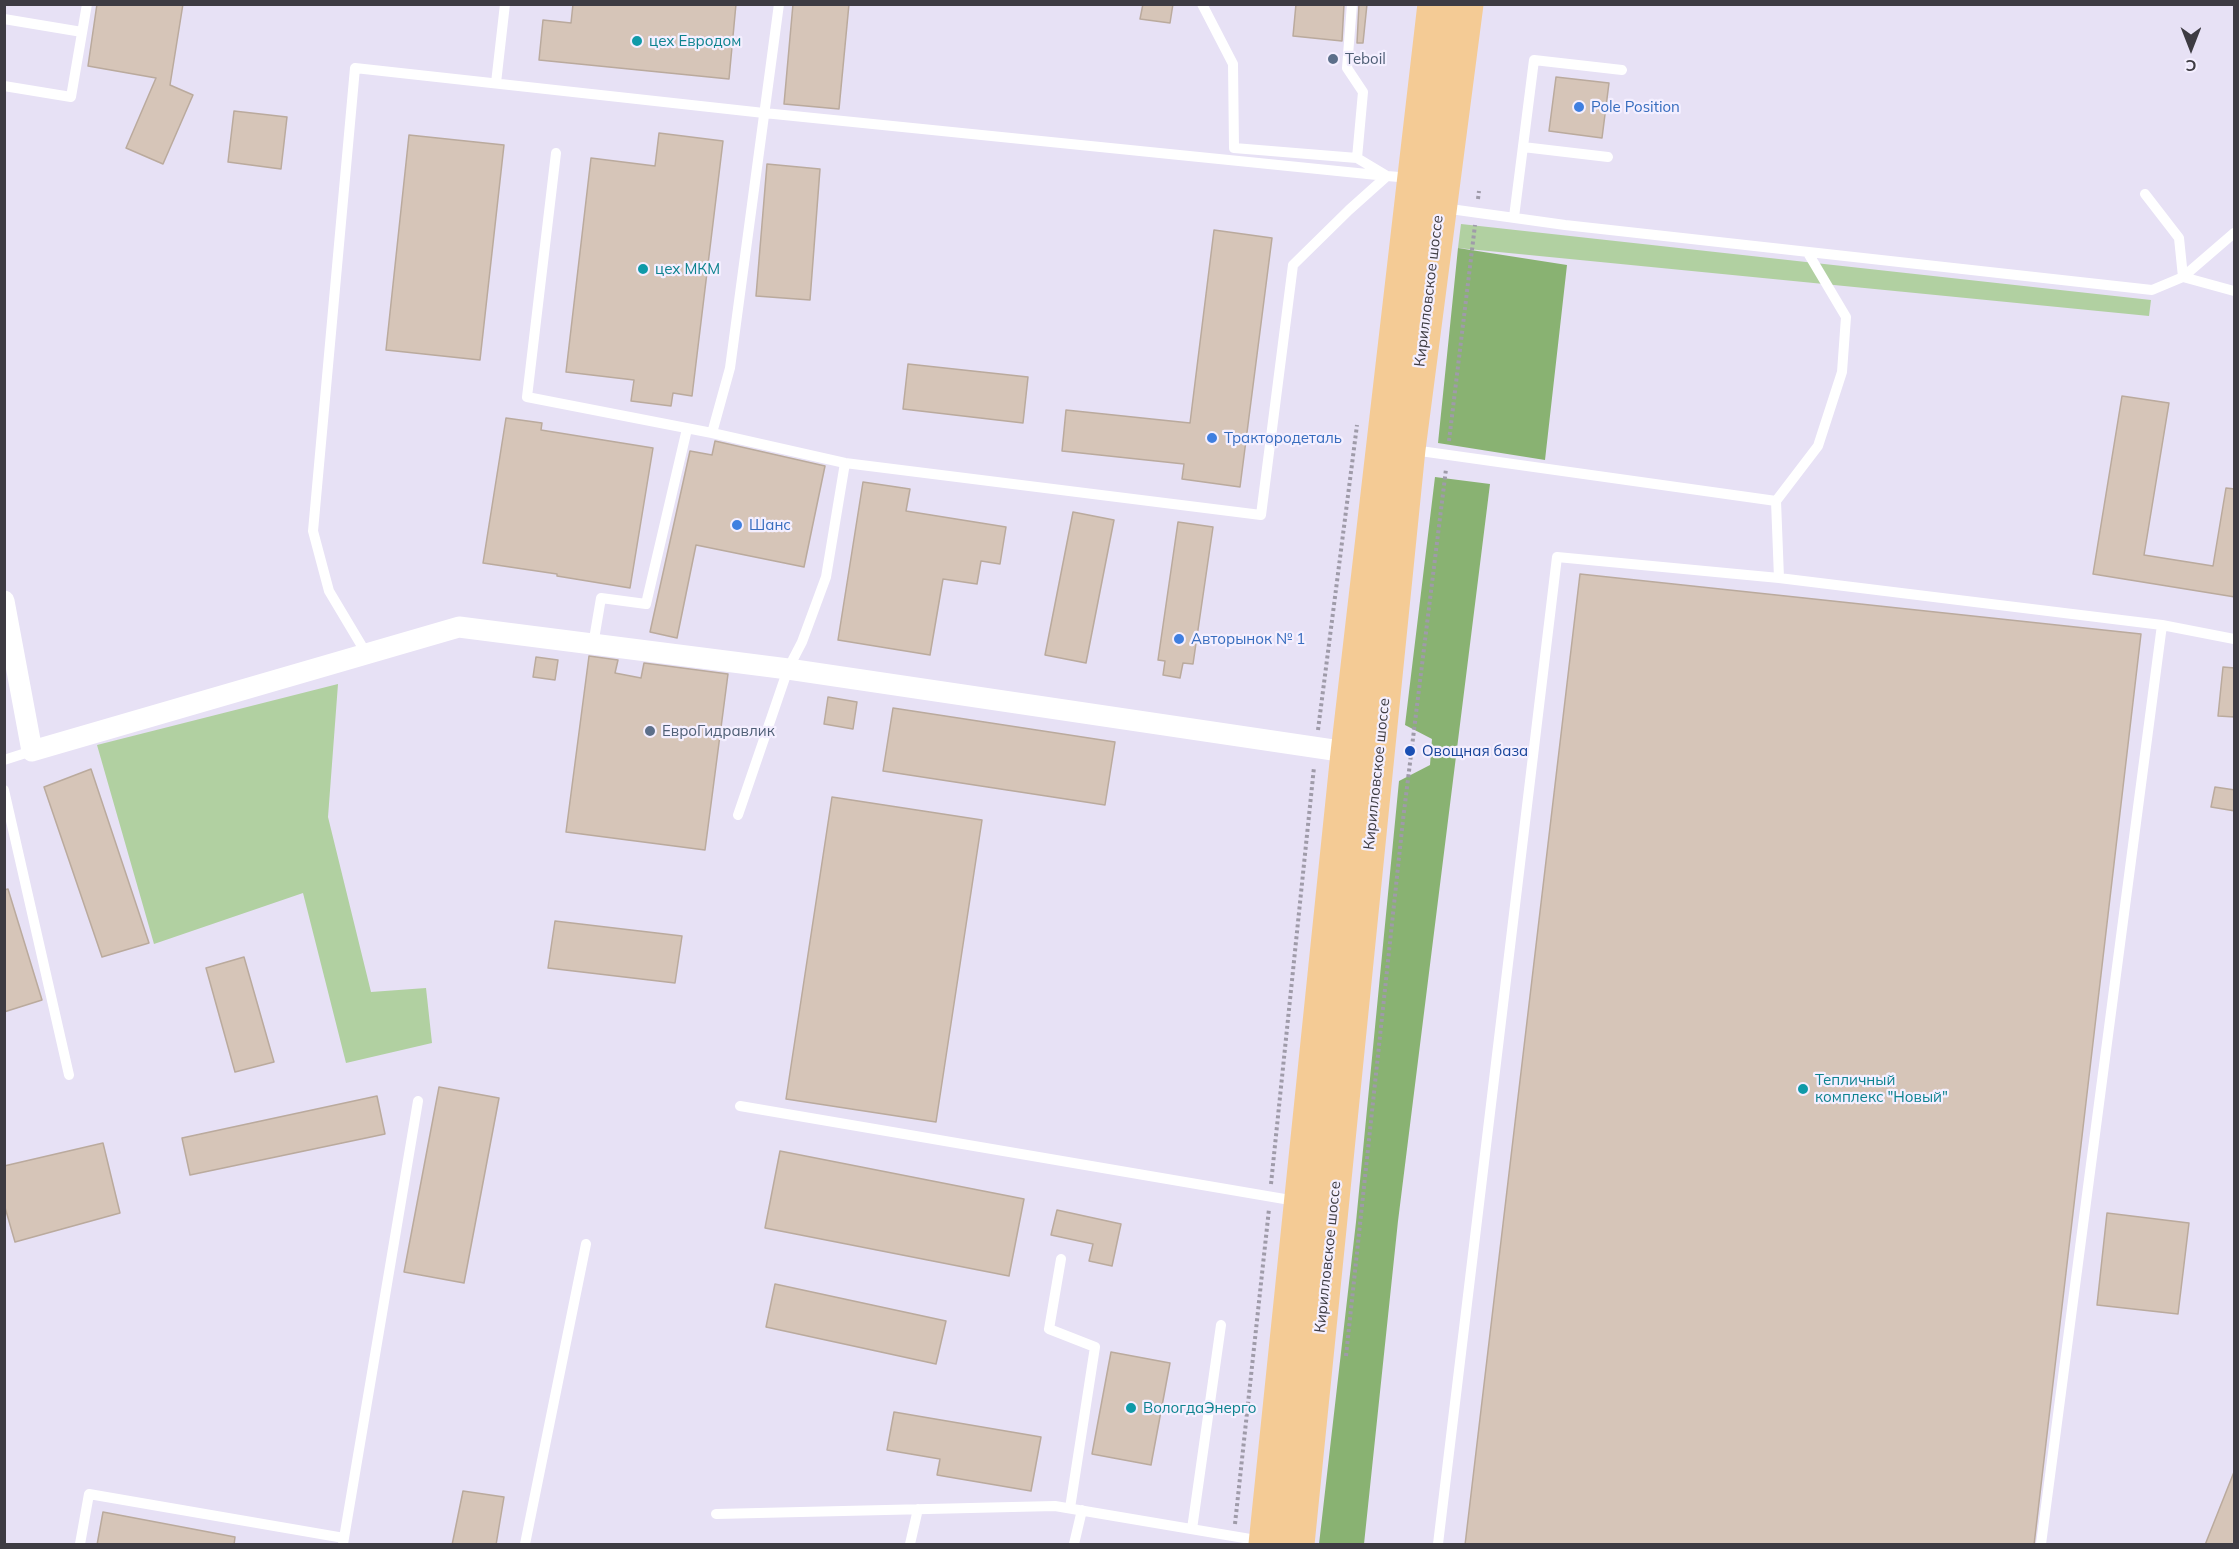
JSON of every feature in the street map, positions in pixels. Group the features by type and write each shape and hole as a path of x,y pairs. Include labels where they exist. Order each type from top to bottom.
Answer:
{"main road":[{"name":"Кирилловское шоссе","path":"1265,1543 1284,1199 1347,752 1416,196 1434,4"},
{"name":"Кирилловское шоссе","path":"1298,1545 1347,752 1409,449 1416,196 1467,4"}],"street":[{"path":"4,601 32,751 459,627 788,669 1347,752"}],"lane":[{"path":"4,86 71,97 87,4"},
{"path":"496,83 505,4"},
{"path":"712,433 730,368 779,4"},
{"path":"1202,4 1233,64 1234,148 1357,158 1416,196"},
{"path":"1352,4 1347,68 1363,92 1357,158"},
{"path":"4,19 82,32"},
{"path":"1514,217 1534,60 1622,70"},
{"path":"366,653 328,591 313,531 356,68 764,113 1416,196 1476,212 1565,225 2152,290 2183,278 2235,233"},
{"path":"1523,147 1608,157"},
{"path":"556,153 527,397 712,433 846,463 1261,515 1293,265 1349,210 1416,196"},
{"path":"2145,194 2180,238 2183,278"},
{"path":"1779,578 1776,501 1818,446 1842,372 1846,317 1808,253"},
{"path":"2183,278 2235,291"},
{"path":"593,645 601,598 646,604 687,429"},
{"path":"1409,449 1776,501"},
{"path":"738,814 788,669 802,642 826,577 846,463"},
{"path":"1438,1545 1557,557 1779,578 2162,625 2235,639"},
{"path":"2041,1545 2162,625"},
{"path":"4,760 32,751"},
{"path":"4,790 69,1075"},
{"path":"80,1545 89,1494 344,1541 418,1101"},
{"path":"740,1106 1284,1199"},
{"path":"525,1545 586,1244"},
{"path":"1060,1259 1049,1329 1095,1347 1076,1509 1074,1545"},
{"path":"1192,1529 1221,1325"},
{"path":"716,1514 1055,1506 1265,1543"},
{"path":"910,1545 918,1509"}],"path":[{"path":"1344,1366 1402,832 1479,191"},
{"path":"1233,1537 1284,1199 1310,826 1347,752"}],"green space":[{"path":"1461,224 2151,300 2149,316 1458,248"},
{"path":"1458,248 1567,265 1545,460 1438,443"},
{"path":"1435,477 1490,484 1398,1221 1364,1544 1319,1544 1356,1222 1399,781 1430,765 1432,739 1405,725"},
{"path":"338,684 328,817 371,992 426,988 432,1043 346,1063 303,893 154,944 97,745"}],"building":[{"path":"97,4 183,4 170,85 193,95 163,164 126,148 156,78 88,66"},
{"name":"цех Евродом","path":"573,4 736,4 729,79 539,60 543,20 571,23"},
{"path":"793,4 849,4 839,109 784,104"},
{"path":"1143,4 1173,4 1170,23 1140,19"},
{"path":"1296,4 1344,4 1342,41 1293,36"},
{"path":"1359,4 1367,4 1363,43 1357,43"},
{"name":"Pole Position","path":"1556,77 1609,83 1602,138 1549,131"},
{"path":"234,111 287,117 281,169 228,162"},
{"name":"цех МКМ","path":"659,133 723,141 692,396 673,393 671,406 631,401 634,380 566,372 591,158 655,166"},
{"path":"409,135 504,145 480,360 386,350"},
{"path":"767,164 820,169 810,300 756,296"},
{"path":"1214,230 1272,238 1240,487 1182,479 1184,464 1062,451 1066,410 1190,423"},
{"path":"908,364 1028,377 1023,423 903,409"},
{"path":"2122,396 2169,403 2144,555 2213,566 2226,488 2235,489 2235,597 2093,574"},
{"path":"506,418 542,423 541,430 653,448 630,588 483,563"},
{"path":"715,441 825,466 804,567 696,545 677,638 650,632 690,451 712,455"},
{"path":"863,482 910,489 906,511 1006,527 1000,564 981,561 977,584 943,579 930,655 838,640"},
{"path":"1073,512 1114,520 1086,663 1045,655"},
{"path":"1178,522 1213,527 1193,664 1183,663 1180,678 1163,675 1165,661 1158,660"},
{"name":"Тепличный комплекс \"Новый\"","path":"1580,574 2141,634 2034,1545 1465,1545"},
{"name":"ЕвроГидравлик","path":"589,656 618,660 615,673 641,678 644,663 728,674 705,850 566,832"},
{"path":"536,657 558,660 555,680 533,677"},
{"path":"2223,667 2235,668 2235,717 2218,716"},
{"path":"828,697 857,702 853,729 824,724"},
{"path":"893,708 1115,742 1105,805 883,771"},
{"path":"91,769 149,943 102,957 44,787"},
{"path":"2215,787 2235,790 2235,811 2211,807"},
{"path":"832,797 982,820 936,1122 786,1099"},
{"path":"8,889 42,1000 4,1012 4,890"},
{"path":"555,921 682,936 675,983 548,968"},
{"path":"244,957 274,1062 235,1072 206,968"},
{"path":"439,1087 499,1098 464,1283 404,1272"},
{"path":"377,1096 385,1134 190,1175 182,1138"},
{"path":"103,1143 120,1213 15,1242 4,1204 4,1166"},
{"path":"780,1151 1024,1199 1009,1276 765,1228"},
{"path":"1057,1210 1121,1224 1112,1266 1089,1261 1093,1244 1051,1235"},
{"path":"2107,1213 2189,1223 2178,1314 2097,1305"},
{"path":"775,1284 946,1321 936,1364 766,1327"},
{"name":"ВологдаЭнерго","path":"1111,1352 1170,1363 1151,1465 1092,1454"},
{"path":"894,1412 1041,1437 1031,1491 937,1475 940,1459 887,1450"},
{"path":"2234,1472 2235,1545 2205,1545"},
{"path":"463,1491 504,1497 496,1545 452,1545"},
{"path":"103,1512 235,1537 234,1545 97,1545"}],"place":[{"name":"цех Евродом","path":"637,41"},
{"name":"Teboil","path":"1333,59"},
{"name":"Pole Position","path":"1579,107"},
{"name":"цех МКМ","path":"643,269"},
{"name":"Трактородеталь","path":"1212,438"},
{"name":"Шанс","path":"737,525"},
{"name":"Авторынок № 1","path":"1179,639"},
{"name":"ЕвроГидравлик","path":"650,731"},
{"name":"Овощная база","path":"1410,751"},
{"name":"Тепличный комплекс \"Новый\"","path":"1803,1089"},
{"name":"ВологдаЭнерго","path":"1131,1408"}]}
